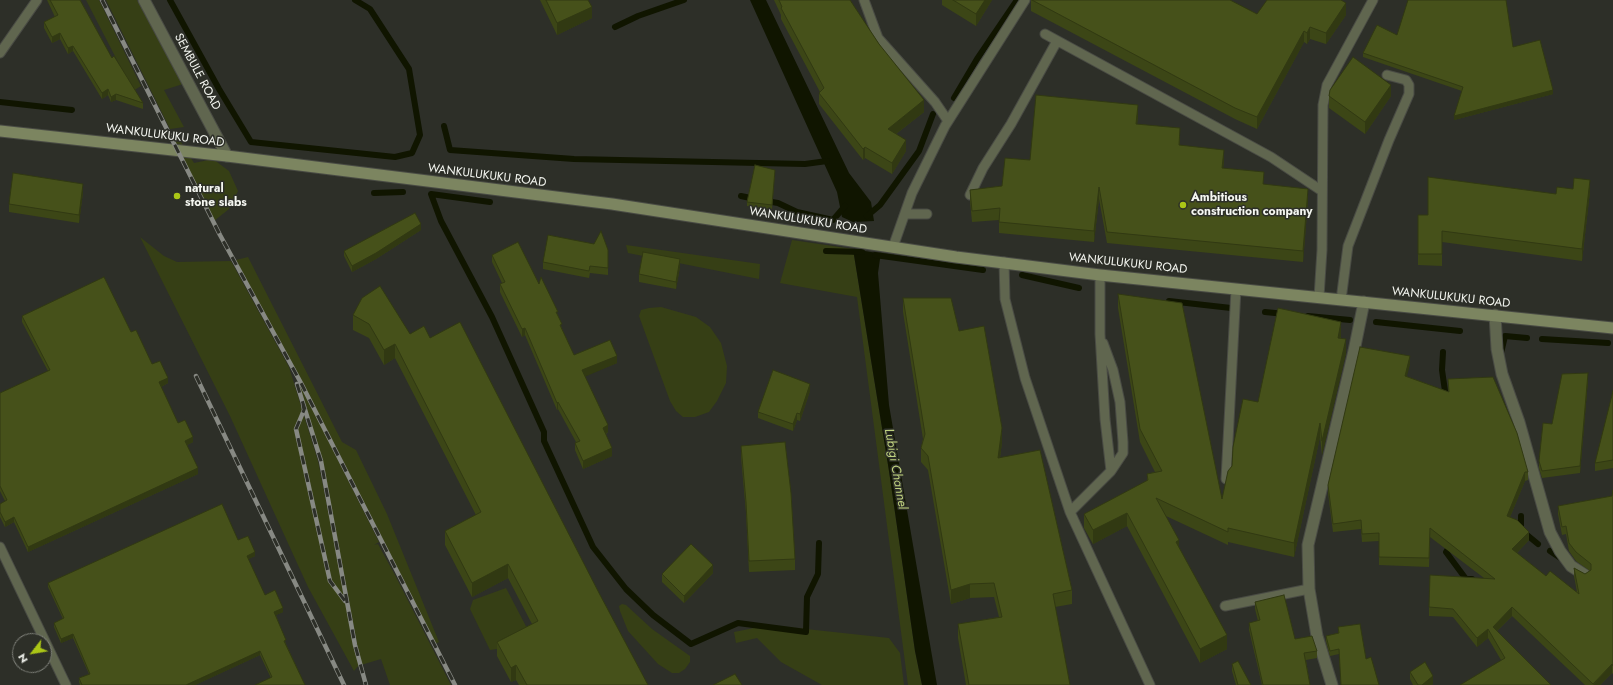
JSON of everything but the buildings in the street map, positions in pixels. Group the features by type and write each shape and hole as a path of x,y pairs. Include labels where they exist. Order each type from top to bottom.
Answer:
{"main road":[{"name":"WANKULUKUKU ROAD","path":"0,131 227,156 612,204 956,257 1004,262 1100,276 1613,328"}],"street":[{"name":"SEMBULE ROAD","path":"144,0 227,156"},
{"path":"1332,685 1317,636 1309,589 1308,546 1354,351 1364,302"},
{"path":"1495,315 1497,349 1502,374 1518,422 1550,532 1560,551 1571,566 1585,575"}],"lane":[{"path":"0,54 37,0"},
{"path":"864,0 878,38 935,102 948,121"},
{"path":"893,247 912,193 948,121 1025,0"},
{"path":"1319,297 1322,250 1321,128 1323,105 1327,85 1373,0"},
{"path":"1045,34 1271,157 1322,191"},
{"path":"970,195 983,168 1057,41"},
{"path":"1341,300 1348,246 1389,140 1409,94 1409,85 1406,80 1387,75"},
{"path":"905,214 927,214"},
{"path":"1004,262 1005,298 1025,378 1070,512 1150,685"},
{"path":"1100,276 1100,334 1105,419 1111,471"},
{"path":"1226,478 1236,289"},
{"path":"1070,512 1111,471 1123,453 1120,402 1113,370 1100,334"},
{"path":"0,546 66,685"},
{"path":"1225,606 1309,589"}],"green space":[{"path":"86,0 99,0 141,86 133,91"},
{"path":"106,0 137,0 183,84 164,90 184,127 170,129"},
{"path":"173,141 181,142 194,163 213,159 229,171 238,191 229,209 214,221"},
{"path":"140,237 164,256 177,262 231,261 289,367 318,461 359,665 354,671 308,587 230,416"},
{"path":"792,240 853,249 889,471 915,651 922,685 908,685 857,297 780,283"},
{"path":"626,245 760,264 759,279 628,253"},
{"path":"248,257 342,442 356,450 387,514 439,642 435,644 337,449 236,260"},
{"path":"661,307 696,317 710,327 721,343 727,366 726,383 717,401 709,412 695,417 683,417 676,411 670,401 639,316 641,310"},
{"path":"297,378 379,542 374,545 378,544 451,685 390,685 381,659 361,665 322,459"},
{"path":"506,588 529,632 497,649 490,650 470,609 473,600"},
{"path":"622,604 626,605 652,629 690,656 690,662 685,669 679,673 672,673 658,664 628,631 620,611 619,606"},
{"path":"769,625 889,638 900,653 904,685 822,685 781,662 757,638 736,643 734,632"}],"water":[{"path":"750,0 766,0 849,173 871,202 874,221 853,222 842,217 837,192"},
{"name":"Lubigi Channel","path":"853,249 883,254 880,259 878,273 889,405 937,685 922,685 915,651 889,471"}],"waterway":[{"path":"170,0 219,89 251,142 395,157 412,153 420,135 409,69 370,9 355,0"},
{"path":"615,27 638,16 684,0"},
{"path":"954,98 977,59 1017,0"},
{"path":"0,102 72,110"},
{"path":"867,216 880,205 919,151 933,114"},
{"path":"444,126 450,150 574,159 805,164 827,161"},
{"path":"374,193 403,192"},
{"path":"490,202 431,194 441,221 492,317 544,432 544,441 593,547 626,589 653,615 691,644 738,623 806,632 807,597 818,574 819,543"},
{"path":"741,196 755,199"},
{"path":"766,201 778,203 797,212 833,220 845,206"},
{"path":"826,251 862,252"},
{"path":"875,255 983,270"},
{"path":"1022,275 1079,288"},
{"path":"1169,301 1231,308"},
{"path":"1265,312 1285,314"},
{"path":"1308,316 1350,320"},
{"path":"1376,322 1460,331"},
{"path":"1501,353 1505,336 1527,338"},
{"path":"1542,339 1608,343"},
{"path":"1443,352 1442,370 1446,398"},
{"path":"1521,516 1521,530 1538,544"},
{"path":"1451,544 1446,552 1466,579 1472,579"},
{"path":"1550,551 1562,559"}],"railway":[{"path":"102,0 220,235 301,383 455,685"},
{"path":"196,376 344,685"},
{"path":"297,384 321,461 355,645 366,685"},
{"path":"303,404 304,410 296,429 330,581 345,601"}],"place":[{"name":"natural stone slabs","path":"177,196"},
{"name":"Ambitious construction company","path":"1183,205"}]}
